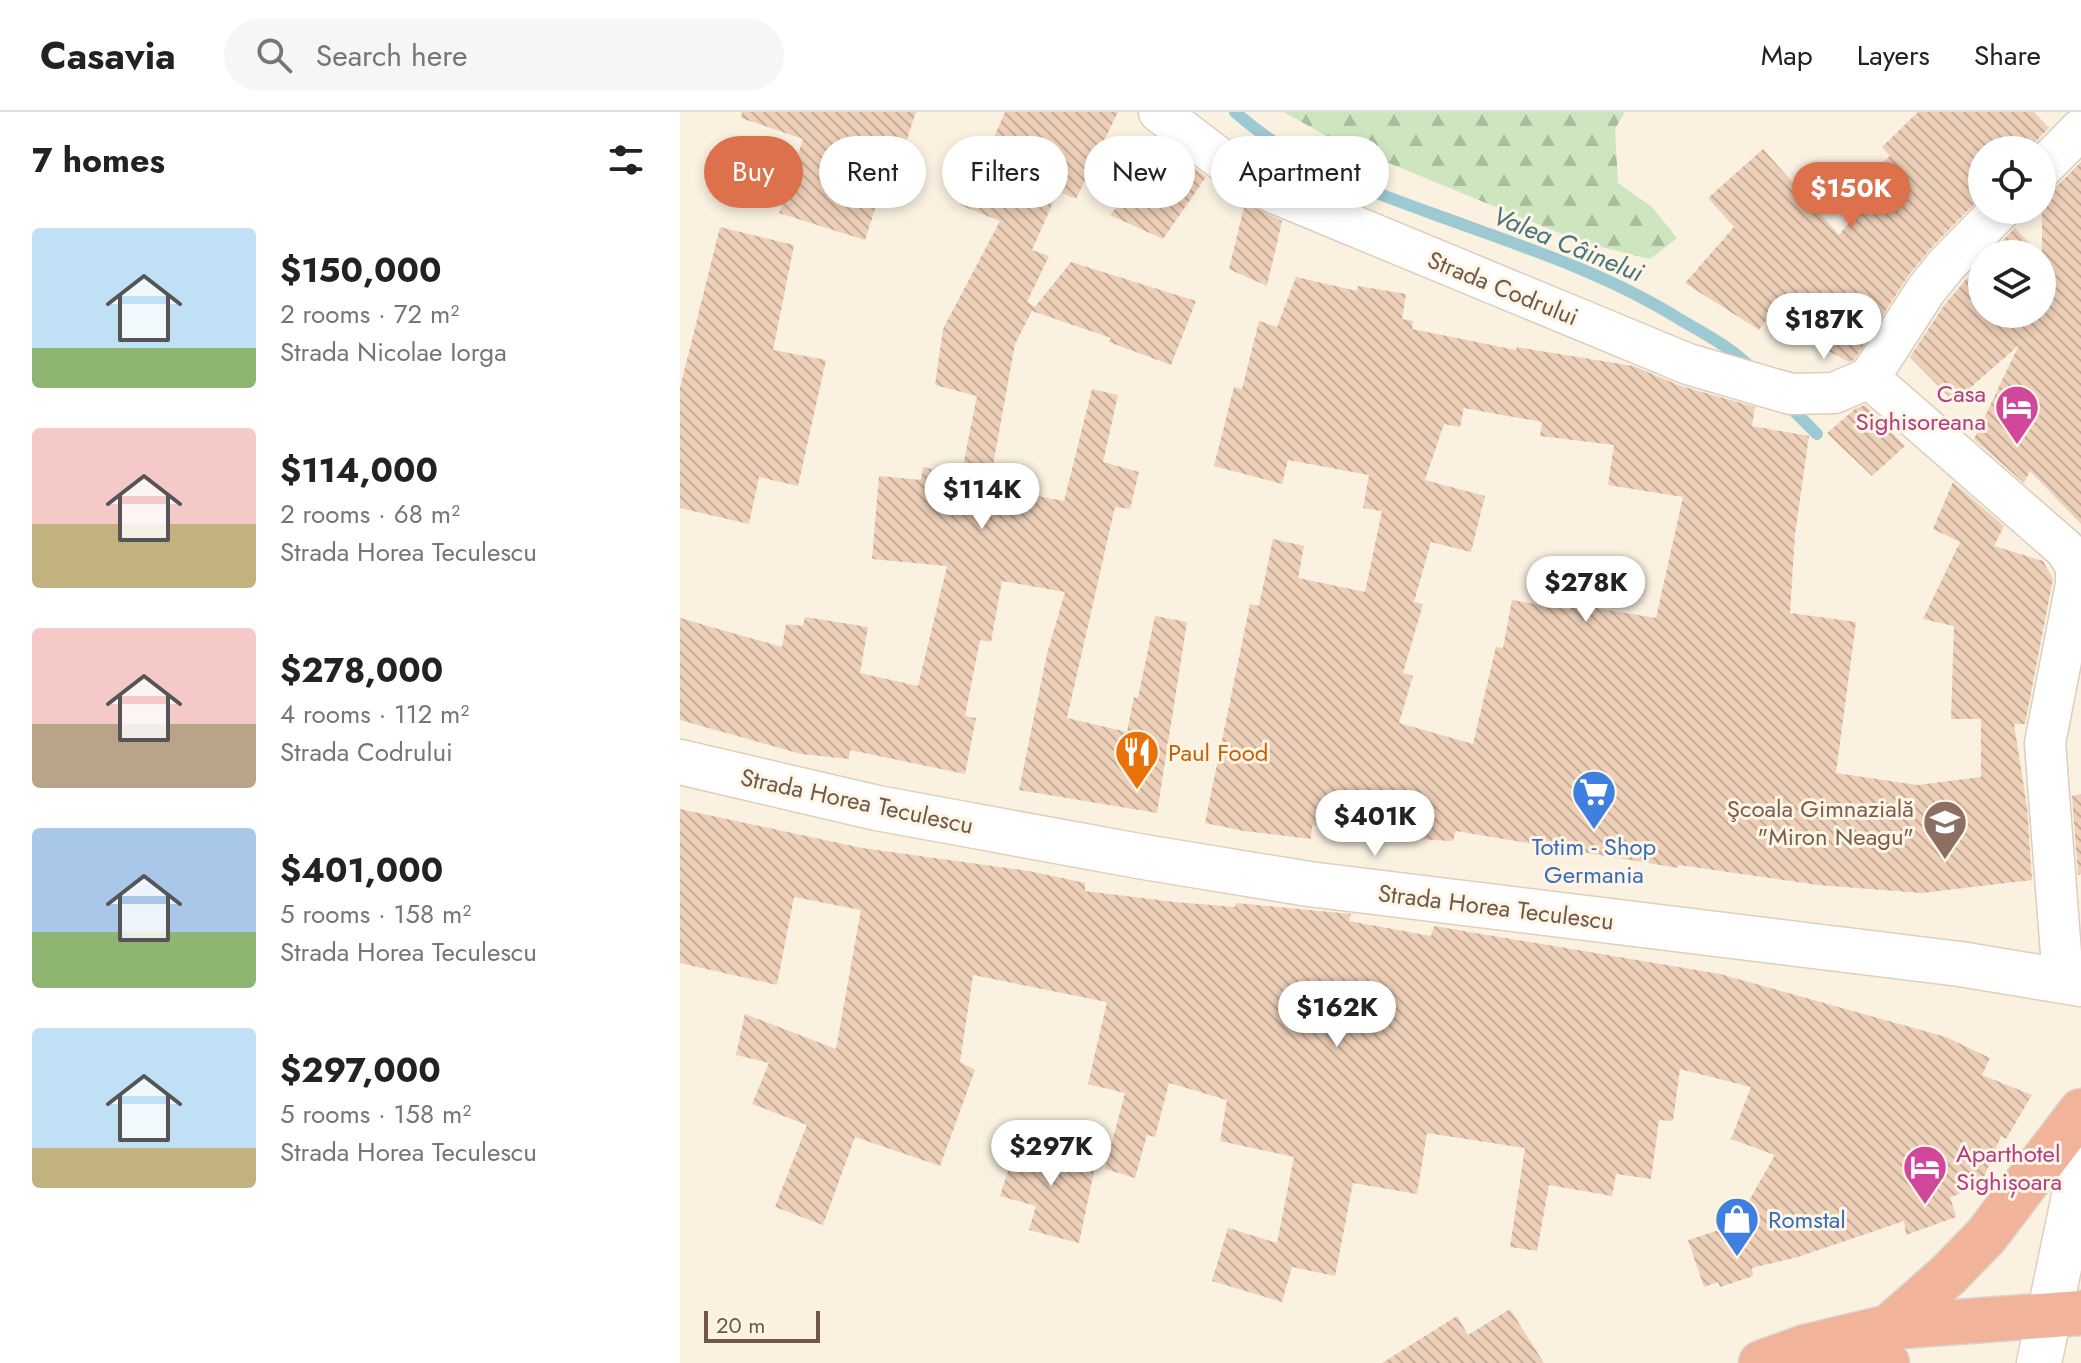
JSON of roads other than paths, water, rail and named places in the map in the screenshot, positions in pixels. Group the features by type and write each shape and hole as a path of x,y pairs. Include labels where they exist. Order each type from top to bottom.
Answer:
{"highway":[{"path":"1888,1345 1986,1236 2081,1111"},
{"path":"1761,1363 1805,1347 1888,1345 2066,1314"}],"street":[{"name":"Strada Codrului","path":"1159,112 1231,167 1272,192 1688,364 1791,394 1834,393 1869,378"},
{"path":"2056,154 2081,129"},
{"path":"1987,224 1933,281 1902,323 1869,378 2065,549 2076,566 2076,584 2045,743 2072,982"},
{"name":"Strada Horea Teculescu","path":"680,762 877,808 1309,884 1960,964 2072,982"},
{"path":"2039,1363 2066,1314 2081,1163"}],"waterway":[{"name":"Valea Câinelui","path":"1235,112 1280,146 1327,172 1621,287 1718,342 1751,368"},
{"name":"Valea Câinelui","path":"1787,404 1817,434"}],"place":[{"name":"Casa Sighisoreana","path":"2017,446"},
{"name":"Paul Food","path":"1137,791"},
{"name":"Totim - Shop Germania","path":"1594,831"},
{"name":"Şcoala Gimnazială \"Miron Neagu\"","path":"1945,861"},
{"name":"Aparthotel Sighișoara","path":"1925,1206"},
{"name":"Romstal","path":"1737,1258"}]}
